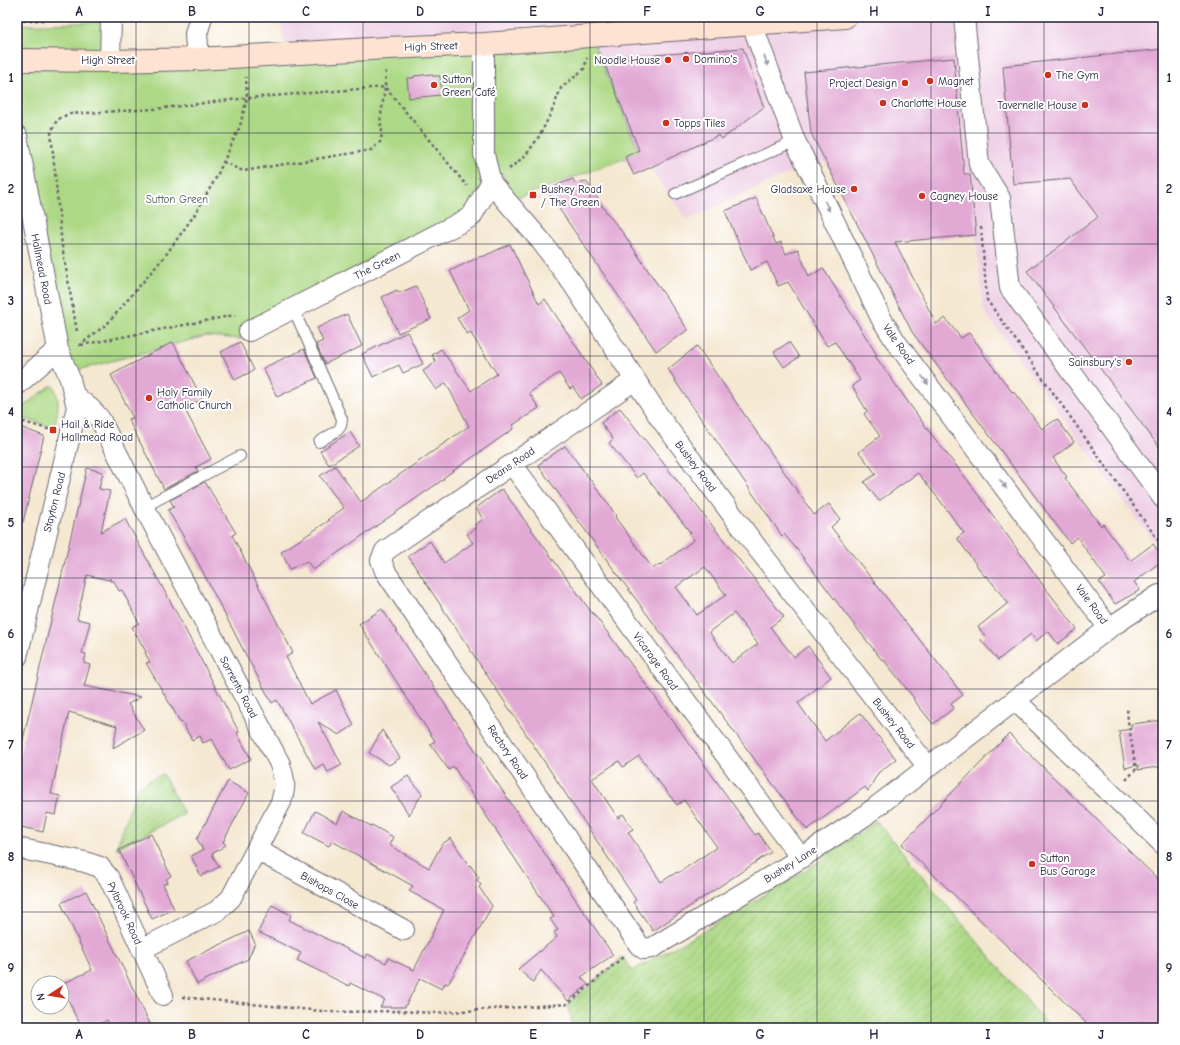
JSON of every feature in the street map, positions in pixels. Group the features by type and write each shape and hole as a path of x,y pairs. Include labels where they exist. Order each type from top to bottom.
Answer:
{"main road":[{"name":"High Street","path":"17,60 110,61 198,59 484,44 845,17"}],"street":[{"path":"110,61 111,17"},
{"path":"198,59 196,34 201,17"},
{"path":"964,17 979,164 1000,198 1010,288 1163,498"},
{"name":"Vale Road","path":"752,24 795,141 814,177 881,318 896,342 1109,628"},
{"name":"Bushey Road","path":"484,44 484,154 491,183 541,241 573,284 660,418 758,550 928,767"},
{"name":"Hallmead Road","path":"17,136 58,349"},
{"name":"The Green","path":"249,331 471,217 491,183"},
{"path":"17,385 58,349"},
{"name":"Stayton Road","path":"17,657 77,407 70,379 58,349"},
{"name":"Deans Road","path":"385,551 635,380"},
{"name":"Sorrento Road","path":"75,396 91,408 100,419 144,507 280,764 284,779 284,790 281,802 231,898 217,911 142,949"},
{"name":"Vicarage Road","path":"512,464 801,858"},
{"name":"Rectory Road","path":"385,551 381,560 386,571 639,945 644,949"},
{"path":"928,767 1109,628 1159,595"},
{"path":"1015,700 1163,844"},
{"name":"Bushey Lane","path":"644,949 652,948 801,858 863,817 928,767"},
{"name":"Pylbrook Road","path":"17,848 85,862 100,867 109,878 163,995"},
{"name":"Bishops Close","path":"257,850 404,930"}],"lane":[{"path":"675,194 795,141"},
{"path":"293,308 342,419 342,426 338,430 318,442"},
{"path":"144,507 240,456"}],"path":[{"path":"17,21 111,17"},
{"path":"491,183 526,155 540,135 561,88 584,69 591,37"},
{"path":"223,162 243,171 371,150 381,141 382,129 380,122 386,88 387,48"},
{"path":"80,345 108,323 165,256 195,214 216,178 240,126 247,98 246,56"},
{"path":"80,345 62,246 52,153 51,132 57,120 68,114 155,109 247,98 386,88"},
{"path":"386,88 480,202"},
{"path":"80,345 237,315"},
{"path":"17,420 70,436"},
{"path":"1112,795 1136,769 1127,708"},
{"path":"163,995 332,1012 401,1011 434,1013 568,1004 623,957 644,949"}],"shaded area":[{"path":"281,17 1163,17 1163,554 983,310 970,174 854,158 825,161 787,174 687,220 640,153 591,37 589,23 284,45"}],"green space":[{"path":"105,22 104,50 17,55 17,25"},
{"name":"Sutton Green","path":"591,37 640,153 517,198 502,175 489,176 461,215 242,325 241,339 206,336 74,371 62,344 17,109 17,64"},
{"path":"52,385 55,389 58,400 54,428 17,416 17,411"},
{"path":"163,774 184,814 116,849 138,786"},
{"path":"876,821 1050,1028 573,1028 568,1004 623,957 632,971 716,924 808,869"}],"building":[{"path":"743,48 764,107 722,139 719,135 634,175 625,157 639,150 603,60"},
{"path":"1163,49 1163,452 1027,271 1098,217 1070,179 1013,184 1003,66"},
{"path":"954,58 964,174 970,174 976,235 895,242 936,324 945,318 961,338 969,333 1012,392 1013,391 1042,429 1057,419 1074,442 1053,458 1067,477 1065,478 1101,526 1103,524 1130,561 1153,544 1163,557 1163,560 1134,582 1140,590 1115,604 1099,582 1106,578 1077,537 1070,543 912,332 811,133 804,72"},
{"path":"432,74 432,76 440,76 442,95 409,98 407,78"},
{"path":"573,179 575,183 586,181 688,330 656,351 547,191"},
{"path":"756,198 776,244 781,242 786,254 798,249 809,277 823,268 877,355 875,356 931,434 969,482 1040,581 1077,629 1058,644 1048,631 1036,641 1031,634 998,660 981,640 985,636 978,627 1008,603 986,575 985,577 957,538 964,533 938,498 918,473 879,501 864,482 876,474 859,452 880,436 864,414 867,411 852,386 860,380 835,342 827,346 788,282 778,286 767,262 750,270 725,211"},
{"path":"510,244 539,304 545,299 602,385 581,399 573,387 570,389 559,373 529,393 539,408 513,425 513,429 313,570 307,561 290,569 281,552 330,520 328,519 344,508 320,476 335,466 361,502 469,426 446,383 436,390 423,371 436,362 432,355 441,349 471,391 497,374 470,332 467,334 457,318 469,310 450,271"},
{"path":"416,286 431,319 398,333 382,297 397,290 399,293"},
{"path":"347,314 362,346 325,364 316,344 323,341 317,328"},
{"path":"407,332 423,364 403,373 399,365 373,377 362,354"},
{"path":"173,342 202,399 184,408 211,459 196,467 198,471 164,489 128,419 133,418 111,375"},
{"path":"240,342 254,370 235,380 221,352"},
{"path":"789,342 799,357 784,367 774,352"},
{"path":"697,346 814,515 829,504 840,519 831,527 963,695 951,704 954,708 933,724 913,699 914,698 848,617 799,552 784,534 782,536 675,381 668,369"},
{"path":"304,349 317,378 277,397 263,368"},
{"path":"620,408 784,617 770,627 794,657 808,646 831,677 798,703 825,741 860,713 896,759 878,773 868,791 865,787 807,830 538,465 565,446 607,502 616,516 615,517 653,569 659,564 660,565 694,540 690,534 691,533 643,473 637,478 609,443 613,439 601,423","holes":["705,567 726,595 697,615 676,587","734,613 758,644 732,663 709,632"]},
{"path":"17,426 44,436 23,522 17,522"},
{"path":"350,432 359,446 329,465 320,451"},
{"path":"87,468 103,472 99,489 110,491 101,532 125,519 239,732 237,733 251,759 229,770 212,739 203,743 200,736 192,740 146,663 150,662 132,627 139,623 122,590 119,591 114,581 110,581 110,578 109,580 87,575 77,619 90,622 82,653 86,654 84,663 90,665 84,686 141,697 128,704 144,730 113,748 117,726 69,712 51,794 60,796 56,815 47,813 43,832 17,826 17,765"},
{"path":"205,482 236,533 232,535 293,653 286,657 310,704 336,690 354,725 339,735 318,722 342,765 328,772 323,764 315,769 277,700 272,703 193,553 168,510 174,507 170,500"},
{"path":"502,489 755,835 758,833 771,852 653,931 633,902 636,900 408,556 430,541 444,563 473,543 467,534 477,527 475,525 483,519 476,508","holes":["639,756 677,805 684,800 717,847 678,873 677,872 661,882 628,832 633,829 623,814 618,818 592,779 619,761 623,767"]},
{"path":"382,609 613,955 581,977 588,985 568,1001 541,970 533,982 518,969 557,937 554,932 558,930 550,919 554,917 453,766 449,770 430,744 435,741 359,624"},
{"path":"1163,720 1163,766 1138,770 1138,765 1125,768 1119,731 1131,729 1131,724"},
{"path":"382,730 400,758 389,765 369,753"},
{"name":"Sutton Bus Garage","path":"1009,734 1163,884 1163,1028 1089,1026 902,844"},
{"path":"408,776 422,794 409,815 391,787"},
{"path":"228,781 249,793 223,842 226,845 212,854 219,867 201,876 191,856 203,850 197,839"},
{"path":"315,811 337,823 343,811 371,826 372,825 393,837 389,845 429,868 442,844 451,838 469,866 470,865 479,878 477,880 481,885 479,887 492,906 448,984 445,983 442,989 420,978 405,1007 380,1007 385,1000 350,983 349,986 297,960 301,953 258,932 272,905 291,915 289,920 365,958 367,954 386,963 388,958 414,970 444,910 409,891 413,886 332,841 329,846 304,833"},
{"path":"151,834 171,876 166,879 168,882 163,884 174,909 152,919 119,850"},
{"path":"86,891 150,1024 140,1028 111,1028 107,1020 92,1028 83,1028 70,1003 70,980 92,970 61,903"},
{"path":"249,931 255,943 248,959 197,984 186,961"}],"place":[{"name":"Domino's","path":"686,59"},
{"name":"Noodle House","path":"668,60"},
{"name":"The Gym","path":"1048,75"},
{"name":"Magnet","path":"930,81"},
{"name":"Project Design","path":"905,83"},
{"name":"Sutton Green Café","path":"434,85"},
{"name":"Charlotte House","path":"883,103"},
{"name":"Tavernelle House","path":"1085,105"},
{"name":"Topps Tiles","path":"666,123"},
{"name":"Gladsaxe House","path":"854,189"},
{"name":"Bushey Road / The Green","path":"533,195"},
{"name":"Cagney House","path":"922,196"},
{"name":"Sainsbury's","path":"1129,362"},
{"name":"Holy Family Catholic Church","path":"149,398"},
{"name":"Hail & Ride Hallmead Road","path":"53,430"},
{"name":"Sutton Bus Garage","path":"1032,864"}]}
